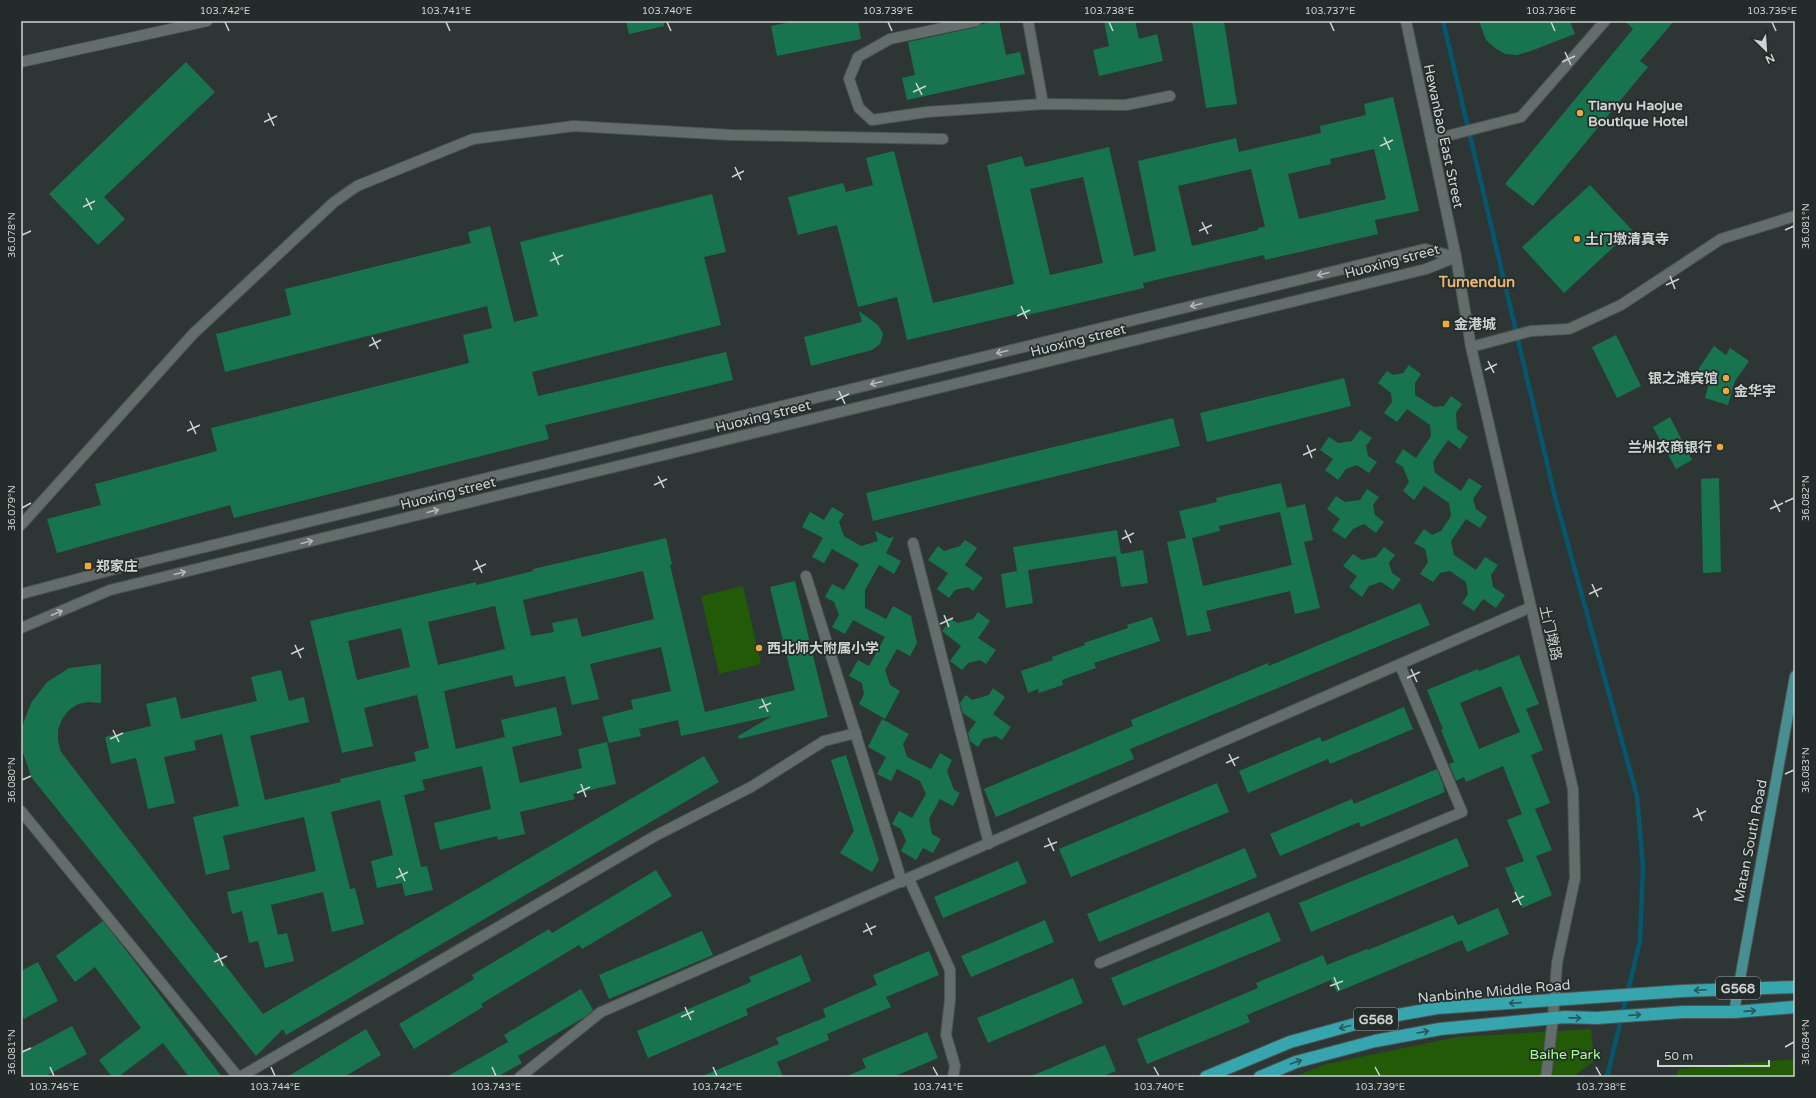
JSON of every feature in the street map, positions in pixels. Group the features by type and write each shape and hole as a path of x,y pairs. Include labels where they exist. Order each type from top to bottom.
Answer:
{"highway":[{"name":"Nanbinhe Middle Road","path":"1206,1077 1290,1042 1370,1020 1437,1008 1682,991 1795,986"},
{"name":"G568","path":"1260,1077 1296,1062 1375,1041 1440,1029 1553,1018 1596,1018 1683,1012 1734,1012 1795,1008"}],"main road":[{"name":"Matan South Road","path":"1734,1012 1737,988 1795,676"}],"street":[{"path":"21,62 208,21"},
{"path":"976,21 890,39 858,57 849,80 858,108 872,120 927,112 1043,104 1126,105 1170,96"},
{"path":"1028,21 1043,104"},
{"name":"Hewanbao East Street","path":"1406,21 1456,257"},
{"path":"1431,140 1521,117 1605,21"},
{"path":"21,525 193,334 333,202 357,186 418,160 473,139 574,126 732,135 943,140"},
{"path":"1471,347 1531,331 1569,329 1621,305 1721,239 1795,216"},
{"name":"Huoxing street","path":"21,594 115,569 1425,249 1456,257"},
{"name":"土门墩路","path":"1456,257 1471,347 1573,789 1575,878 1557,962 1553,1018 1546,1077"},
{"name":"Huoxing street","path":"21,628 110,590 1426,269 1456,257"},
{"path":"913,542 989,844"},
{"path":"806,576 856,733 906,881 950,970 950,1000 946,1035 955,1066 953,1077"},
{"path":"520,1077 601,1012 906,881 1531,607"},
{"path":"1100,963 1462,812 1400,665"},
{"path":"21,811 239,1077 655,836 751,787 824,741 856,733"}],"green space":[{"path":"743,586 761,664 719,674 701,596"},
{"name":"Baihe Park","path":"1591,1029 1594,1061 1573,1077 1294,1077 1326,1064 1457,1037"},
{"path":"1795,1059 1795,1077 1675,1077 1679,1069"}],"building":[{"path":"626,21 664,21 664,26 629,34"},
{"path":"795,21 858,21 861,39 777,56 771,26"},
{"path":"999,21 1006,55 1020,52 1025,74 907,100 902,78 915,75 908,42 977,27 982,24"},
{"path":"1104,21 1135,21 1139,39 1157,34 1163,61 1099,76 1093,50 1109,46"},
{"path":"1192,21 1224,21 1237,104 1206,108"},
{"path":"1479,21 1570,21 1575,34 1528,52 1517,55 1505,54 1486,40"},
{"path":"1625,21 1674,21 1640,61 1648,67 1533,206 1505,184 1633,29"},
{"path":"186,62 215,92 104,197 125,219 98,245 49,194"},
{"path":"1393,97 1419,211 1375,220 1378,234 1265,260 1264,255 1143,283 1144,288 1023,316 1022,313 907,340 897,297 858,307 837,225 798,235 788,197 843,183 846,192 873,185 866,158 894,151 933,303 1014,284 987,165 1022,156 1025,167 1109,147 1134,256 1156,251 1138,161 1236,138 1239,152 1321,133 1320,126 1366,115 1364,104","holes":["1374,149 1386,199 1299,219 1288,174 1331,164 1330,159","1251,169 1265,227 1192,246 1178,186","1083,177 1103,263 1050,275 1030,189"]},
{"name":"土门墩清真寺","path":"1590,185 1632,230 1564,293 1522,247"},
{"path":"712,194 726,252 704,257 721,325 532,372 538,396 726,352 733,380 545,425 549,439 234,518 230,505 57,553 47,519 101,505 95,484 217,451 211,428 469,363 463,335 492,328 487,306 225,372 216,334 291,315 285,289 471,243 468,232 490,226 514,322 538,316 520,242"},
{"path":"859,311 878,325 883,334 880,344 872,350 811,366 804,337 862,322"},
{"path":"1616,335 1641,386 1617,398 1592,347"},
{"path":"1714,346 1726,355 1730,348 1749,361 1735,381 1728,405 1705,398 1710,379 1697,371"},
{"path":"1409,365 1421,374 1415,383 1415,395 1434,407 1444,406 1451,396 1462,404 1456,413 1457,429 1468,437 1460,449 1448,440 1433,462 1435,473 1461,491 1469,478 1482,486 1473,499 1476,509 1487,517 1480,528 1466,519 1451,541 1454,555 1476,570 1485,557 1498,565 1491,575 1493,587 1505,595 1496,608 1483,599 1474,611 1462,603 1468,594 1466,582 1450,571 1440,573 1433,582 1420,574 1428,562 1425,549 1414,543 1424,529 1432,535 1441,531 1451,516 1449,503 1424,486 1414,500 1403,491 1409,482 1403,467 1395,462 1403,449 1416,458 1431,436 1430,425 1407,409 1397,422 1384,413 1392,402 1391,393 1378,383 1387,371 1393,375 1403,373"},
{"path":"1344,378 1351,406 1207,442 1200,413"},
{"path":"1670,417 1692,460 1676,469 1653,427"},
{"path":"1173,418 1180,446 873,521 866,493"},
{"path":"1360,430 1372,438 1366,446 1368,456 1377,462 1369,473 1357,465 1346,469 1338,480 1325,470 1333,459 1320,450 1329,437 1338,443 1352,441"},
{"path":"1719,478 1721,572 1703,573 1701,479"},
{"path":"1281,483 1287,508 1305,504 1313,540 1304,542 1320,608 1295,614 1290,591 1206,611 1211,631 1187,636 1167,542 1186,538 1179,511 1217,502 1216,498","holes":["1280,512 1292,565 1203,586 1192,538 1220,531 1219,526"]},
{"path":"1367,489 1379,497 1373,505 1375,515 1384,522 1376,533 1364,524 1353,529 1345,539 1332,530 1340,519 1327,509 1336,496 1345,502 1360,500"},
{"path":"832,507 844,514 839,522 844,536 861,546 878,541 875,531 889,538 894,537 886,553 901,561 894,574 879,565 865,590 865,608 886,619 893,606 911,616 917,643 910,656 897,649 885,670 890,685 900,691 885,719 859,704 864,694 862,683 849,676 858,660 869,666 885,637 853,620 845,634 832,627 839,615 834,602 825,597 832,584 844,590 859,564 832,549 824,563 812,557 823,538 802,527 810,512 824,520"},
{"path":"1117,530 1121,554 1143,550 1148,583 1121,587 1116,556 1028,570 1033,603 1006,608 1001,574 1017,571 1013,547"},
{"path":"666,538 672,564 670,565 705,712 795,690 770,587 795,581 828,717 739,739 738,736 772,716 681,736 678,720 639,729 641,736 609,743 602,717 633,709 631,700 671,691 661,647 590,664 599,699 572,705 565,676 515,687 512,675 444,691 456,749 505,737 501,720 556,707 562,735 512,747 520,783 582,768 578,749 607,742 616,784 573,794 575,799 520,812 525,834 498,840 497,836 440,850 434,823 491,809 482,766 422,780 425,790 404,795 421,867 427,866 433,890 405,896 402,883 377,888 371,861 393,855 380,800 331,812 350,889 355,888 364,924 332,932 323,892 271,905 278,935 287,933 294,961 265,968 258,941 249,943 242,911 232,914 227,892 316,871 304,817 223,836 230,869 206,875 193,817 239,806 222,734 194,741 196,750 164,757 175,803 148,809 136,758 111,764 105,737 151,726 146,704 176,697 181,719 257,701 251,677 281,670 289,701 304,697 309,722 250,736 265,800 341,782 340,779 416,761 414,752 429,748 417,695 364,708 373,746 342,753 310,621 476,582 476,585 533,571 533,569","holes":["643,571 654,619 582,637 577,618 552,623 554,632 531,636 523,600","495,606 505,649 438,665 428,622","401,628 410,667 357,680 348,641"]},
{"path":"965,540 977,548 965,565 983,578 973,591 968,587 955,590 949,598 937,589 948,573 928,560 938,546 944,551 960,546"},
{"path":"1384,547 1395,555 1389,563 1392,573 1401,579 1393,590 1381,582 1369,586 1362,597 1349,587 1357,576 1343,566 1353,554 1362,560 1376,557"},
{"path":"1420,603 1430,625 1130,749 1134,759 996,817 984,789 1133,726 1131,720 1268,663 1269,666"},
{"path":"978,612 990,621 978,638 996,650 986,664 980,660 968,663 962,670 950,661 961,646 942,631 951,619 957,623 973,619"},
{"path":"1152,617 1160,641 1094,663 1096,668 1062,680 1063,685 1039,693 1038,689 1028,693 1021,671 1053,660 1052,657 1085,645 1084,643 1128,628 1127,625"},
{"path":"1519,655 1539,704 1526,709 1543,750 1531,755 1550,803 1535,809 1552,850 1536,856 1552,895 1522,908 1505,868 1524,861 1507,820 1522,814 1503,766 1466,782 1464,777 1456,781 1449,764 1454,762 1441,730 1443,729 1427,690 1478,669 1479,671","holes":["1501,686 1520,732 1479,749 1460,703"]},
{"path":"101,664 101,703 89,702 78,704 69,710 62,719 58,730 58,741 61,752 263,1014 704,756 719,782 286,1035 283,1029 256,1056 32,778 23,753 22,727 31,703 47,682 69,668"},
{"path":"993,688 1005,697 993,714 1011,727 1002,740 996,736 983,739 978,747 970,741 968,733 976,722 963,713 960,703 966,695 972,700 989,695"},
{"path":"1404,707 1413,729 1330,764 1328,759 1248,793 1239,771 1320,737 1322,742"},
{"path":"882,719 909,734 903,744 907,757 931,769 940,753 952,760 947,771 954,790 960,793 953,806 940,799 929,819 932,834 941,839 933,853 923,848 916,860 901,851 906,841 901,829 892,824 899,811 912,818 926,794 920,781 897,769 891,781 877,774 886,757 868,747"},
{"path":"846,755 879,860 872,872 840,853 854,831 831,760"},
{"path":"1437,769 1445,792 1361,827 1359,822 1280,856 1270,834 1352,799 1354,804"},
{"path":"1217,783 1229,812 1071,877 1059,849"},
{"path":"1457,838 1469,866 1311,932 1299,903"},
{"path":"1245,848 1257,877 1099,942 1087,914"},
{"path":"1018,861 1027,883 943,918 934,897"},
{"path":"656,870 672,896 582,949 579,945 481,1004 483,1007 414,1049 399,1024 474,979 472,975 549,929 552,933"},
{"path":"1498,908 1509,934 1467,952 1462,940 1337,992 1331,980 1247,1015 1250,1022 1147,1064 1137,1039 1258,988 1256,983 1323,955 1327,965 1453,915 1458,925"},
{"path":"1269,912 1281,941 1123,1006 1111,978"},
{"path":"1045,920 1054,942 971,977 961,956"},
{"path":"103,921 222,1077 189,1077 163,1043 118,1077 112,1077 99,1060 141,1028 95,967 75,982 56,956"},
{"path":"702,931 713,955 609,999 599,975"},
{"path":"929,951 939,975 886,997 891,1007 827,1034 829,1040 777,1062 783,1077 700,1077 779,1044 776,1038 826,1017 823,1009 877,985 873,975"},
{"path":"801,955 811,981 746,1009 748,1015 648,1058 637,1031 751,982 749,977"},
{"path":"38,962 58,1001 24,1019 21,1012 21,971"},
{"path":"1073,978 1083,1003 988,1043 977,1018"},
{"path":"581,989 593,1010 585,1017 518,1056 522,1063 497,1077 446,1077 508,1042 504,1035"},
{"path":"72,1026 87,1054 44,1077 21,1077 21,1053"},
{"path":"366,1029 381,1055 344,1077 287,1077"},
{"path":"927,1032 938,1058 893,1077 845,1077 866,1068 862,1059"},
{"path":"1105,1045 1116,1071 1101,1077 1029,1077"}],"waterway":[{"path":"1443,21 1555,497 1637,796 1643,866 1640,941 1607,1077"}],"place":[{"name":"Tianyu Haojue Boutique Hotel","path":"1580,113"},
{"name":"土门墩清真寺","path":"1577,239"},
{"name":"金港城","path":"1446,324"},
{"name":"银之滩宾馆","path":"1726,378"},
{"name":"金华宇","path":"1726,391"},
{"name":"兰州农商银行","path":"1720,447"},
{"name":"郑家庄","path":"88,566"},
{"name":"西北师大附属小学","path":"759,648"}],"district":[{"name":"Tumendun","path":"1477,282"}]}
